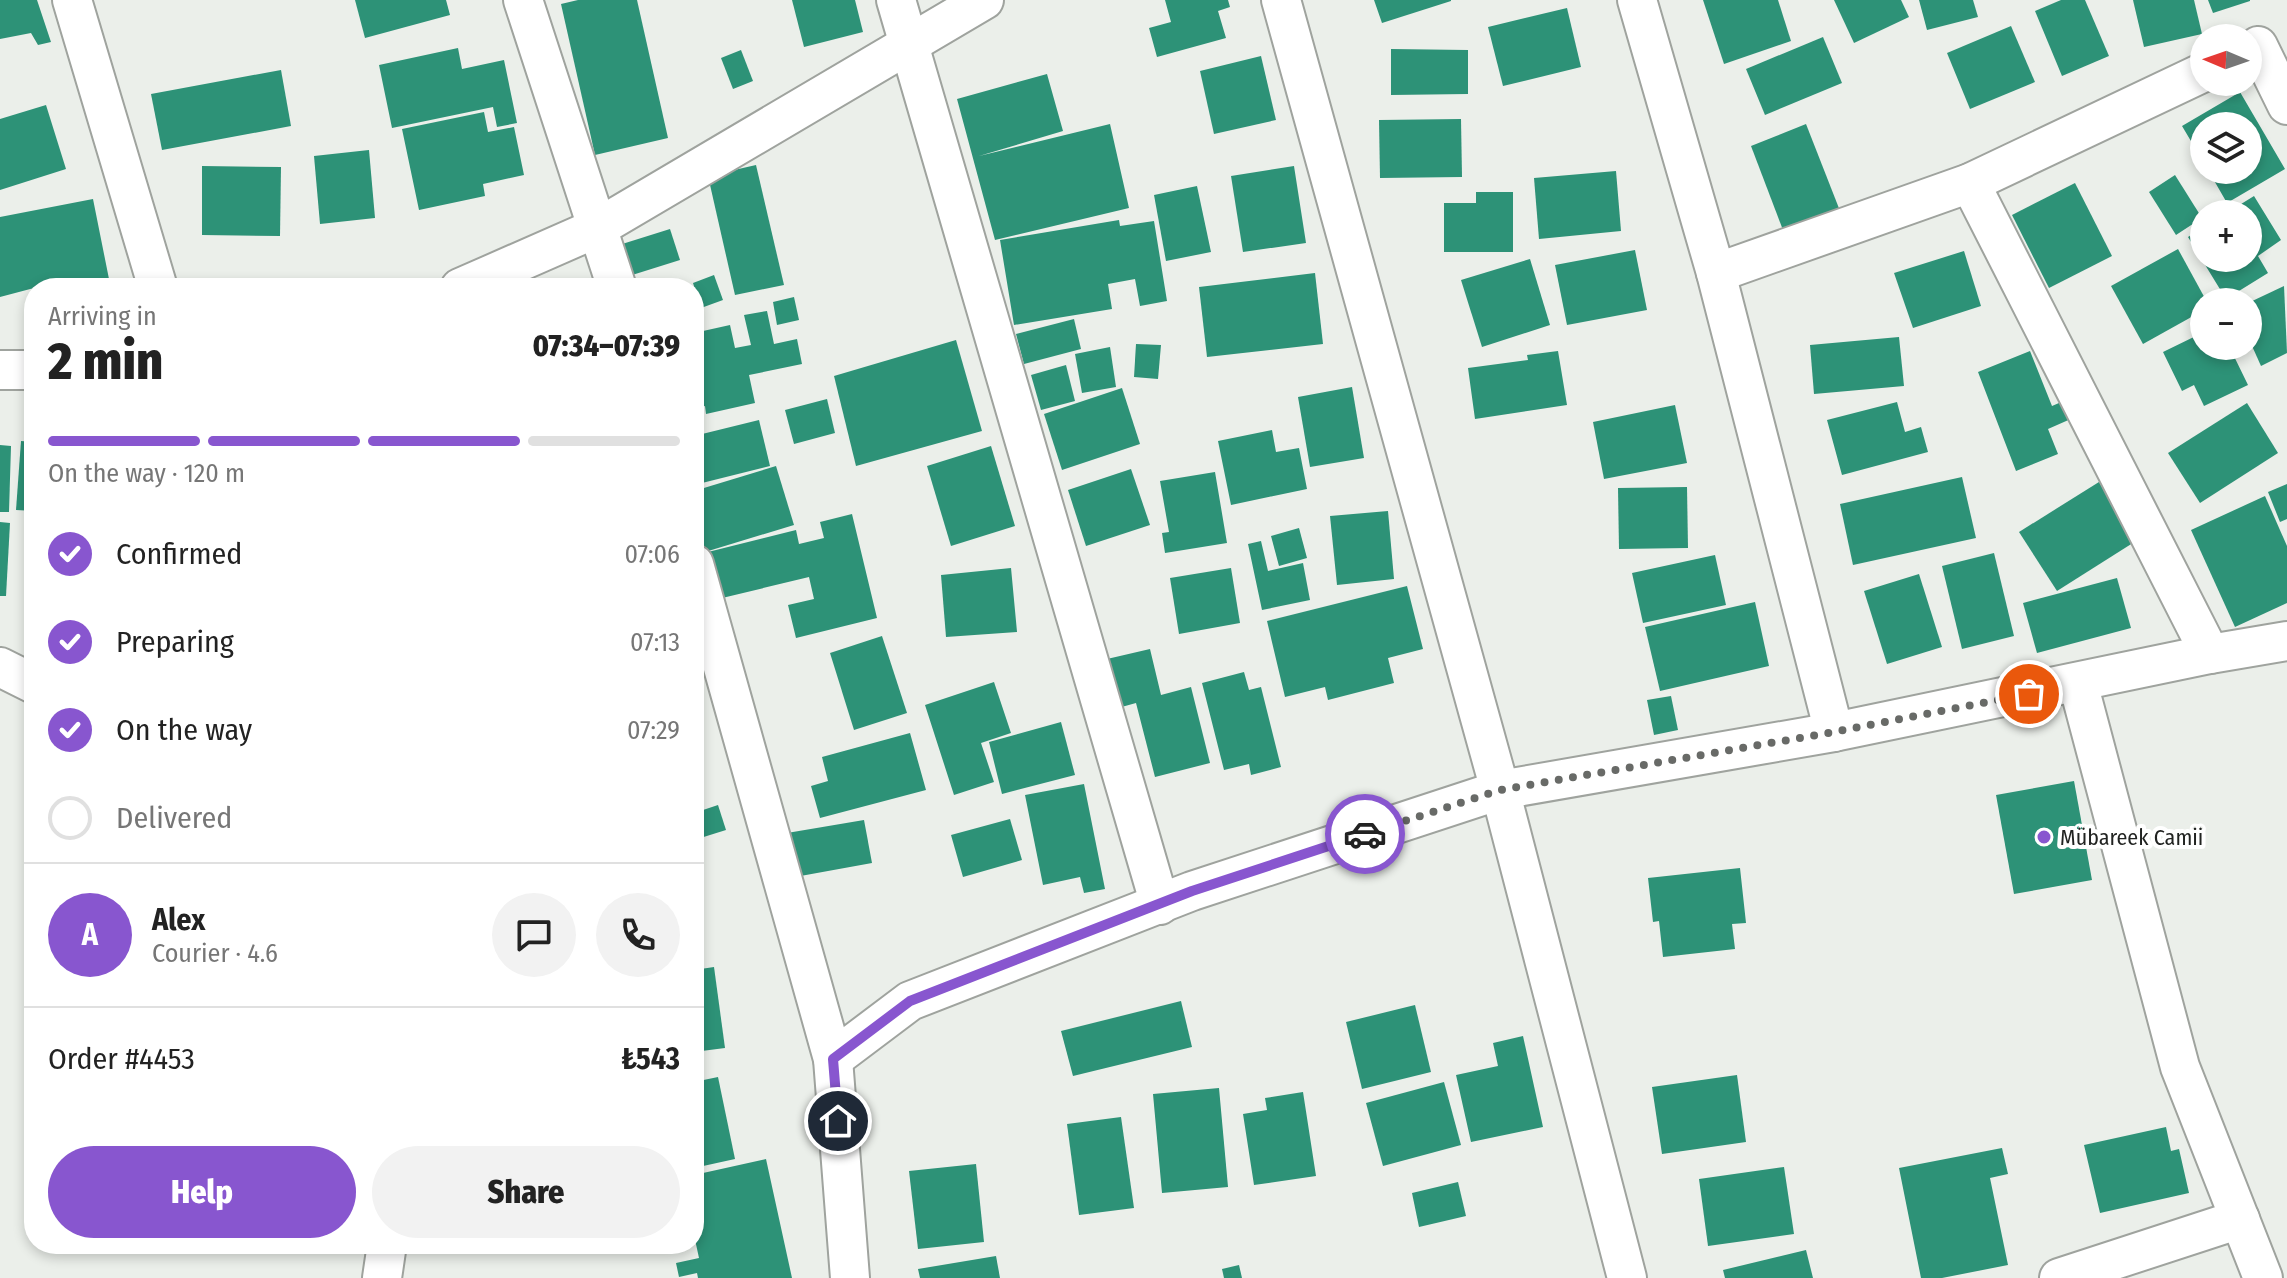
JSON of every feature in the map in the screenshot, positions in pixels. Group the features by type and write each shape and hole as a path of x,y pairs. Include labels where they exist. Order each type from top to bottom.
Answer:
{"street":[{"path":"72,0 155,278"},
{"path":"523,0 614,278"},
{"path":"896,0 1160,905"},
{"path":"483,278 599,227 984,0"},
{"path":"1281,0 1500,790 1627,1278"},
{"path":"1637,0 1716,273 1834,732"},
{"path":"2264,42 2287,105"},
{"path":"1716,273 1970,183 2190,79"},
{"path":"1970,183 2210,654"},
{"path":"0,370 24,370"},
{"path":"704,600 833,1059 850,1278"},
{"path":"833,1059 910,1001 1192,891 1500,790 1834,732 2210,654 2287,641"},
{"path":"0,667 24,679"},
{"path":"2078,683 2180,1067 2263,1278"},
{"path":"2059,1278 2240,1219"},
{"path":"382,1278 386,1254"}],"building":[{"path":"0,0 37,0 51,42 38,45 31,33 0,39"},
{"path":"355,0 446,0 450,15 365,38"},
{"path":"578,0 637,0 668,138 595,155 561,4"},
{"path":"792,0 855,0 863,32 804,47"},
{"path":"1165,0 1228,0 1230,7 1218,11 1226,38 1157,57 1149,28 1171,22"},
{"path":"1374,0 1451,0 1451,1 1382,23"},
{"path":"1703,0 1778,0 1791,41 1724,64"},
{"path":"1834,0 1901,0 1909,17 1854,43"},
{"path":"1919,0 1973,0 1978,17 1927,30"},
{"path":"2061,0 2085,0 2109,56 2062,76 2035,11"},
{"path":"2133,0 2194,0 2200,24 2190,24 2190,37 2144,47"},
{"path":"2208,0 2250,0 2250,1 2213,13"},
{"path":"1567,8 1581,67 1503,86 1488,27"},
{"path":"2011,26 2035,82 1970,109 1947,53"},
{"path":"1823,37 1842,83 1765,115 1746,69"},
{"path":"458,48 462,69 504,60 517,123 497,127 493,107 392,128 379,65"},
{"path":"1391,49 1468,50 1468,94 1391,95"},
{"path":"741,50 753,81 733,89 721,58"},
{"path":"1261,56 1276,120 1214,134 1200,71"},
{"path":"281,70 291,126 162,150 151,94"},
{"path":"1047,74 1063,131 979,156 1110,124 1129,208 995,240 957,99"},
{"path":"2233,96 2242,96 2252,112 2206,112"},
{"path":"46,105 66,169 0,190 0,119"},
{"path":"484,112 488,132 514,127 524,175 483,184 485,196 419,210 402,129"},
{"path":"1461,119 1462,177 1380,178 1379,120"},
{"path":"2190,121 2190,139 2182,126"},
{"path":"1806,124 1842,216 1786,238 1751,146"},
{"path":"2262,130 2285,169 2262,182"},
{"path":"369,150 375,218 320,224 314,156"},
{"path":"756,165 784,285 735,295 708,176"},
{"path":"202,166 281,167 280,236 202,235"},
{"path":"1294,166 1306,243 1243,252 1231,176"},
{"path":"1616,171 1621,231 1539,239 1534,178"},
{"path":"2175,175 2191,200 2190,226 2176,235 2149,192"},
{"path":"2075,183 2112,256 2049,288 2012,215"},
{"path":"2216,184 2259,184 2232,200 2225,200"},
{"path":"1197,186 1211,252 1166,261 1154,195"},
{"path":"1476,192 1513,192 1513,252 1444,252 1444,203 1476,203"},
{"path":"93,199 109,278 24,278 24,291 0,297 0,217"},
{"path":"2262,209 2281,240 2262,253"},
{"path":"1119,220 1120,226 1154,221 1167,301 1140,306 1135,279 1108,284 1112,309 1014,325 1000,240"},
{"path":"670,229 680,260 629,276 619,245"},
{"path":"2178,249 2199,288 2190,288 2190,318 2143,344 2111,286"},
{"path":"1635,250 1647,310 1567,325 1555,265"},
{"path":"1964,251 1981,306 1913,328 1894,273"},
{"path":"1530,259 1550,325 1482,347 1461,280"},
{"path":"2262,263 2268,273 2244,288 2219,288 2209,272 2262,272"},
{"path":"1315,273 1323,344 1207,357 1199,287"},
{"path":"714,275 723,300 704,307 704,279"},
{"path":"2284,286 2287,353 2261,366 2258,360 2262,360 2262,296"},
{"path":"794,297 799,320 777,325 773,302"},
{"path":"767,311 774,344 797,339 802,364 749,375 755,403 706,414 704,331 730,325 735,348 751,345 744,315"},
{"path":"1074,319 1081,349 1024,364 1016,334"},
{"path":"1899,337 1904,386 1814,394 1810,345"},
{"path":"2190,339 2190,360 2236,360 2248,385 2204,406 2194,385 2182,391 2163,352"},
{"path":"956,340 982,431 856,466 834,376"},
{"path":"1136,344 1161,345 1158,379 1134,377"},
{"path":"1110,347 1116,387 1082,393 1075,354"},
{"path":"1558,351 1567,405 1475,419 1468,368 1528,360 1527,355"},
{"path":"2030,351 2052,406 2066,400 2073,418 2048,429 2058,454 2016,471 1978,372"},
{"path":"1066,365 1075,401 1041,410 1031,375"},
{"path":"1352,387 1364,458 1310,467 1298,397"},
{"path":"1122,388 1140,444 1062,470 1044,414"},
{"path":"827,399 835,433 794,444 785,410"},
{"path":"1897,402 1905,432 1921,427 1928,452 1842,475 1827,420"},
{"path":"2247,403 2278,453 2200,503 2168,453"},
{"path":"1675,405 1687,463 1604,479 1593,422"},
{"path":"759,420 770,466 704,482 704,434"},
{"path":"1272,430 1276,452 1299,448 1307,489 1231,505 1218,441"},
{"path":"21,441 24,441 24,510 16,510"},
{"path":"0,445 11,446 9,512 0,512"},
{"path":"991,446 1015,526 951,546 927,466"},
{"path":"776,466 794,525 705,552 704,488"},
{"path":"1131,469 1150,525 1086,546 1068,490"},
{"path":"1215,472 1227,543 1165,553 1162,533 1169,532 1160,481"},
{"path":"1962,477 1976,538 1853,565 1840,504"},
{"path":"2099,482 2136,541 2057,591 2019,532"},
{"path":"2287,484 2287,519 2280,522 2268,492"},
{"path":"1687,487 1688,548 1619,549 1618,488"},
{"path":"2265,496 2287,546 2287,603 2235,627 2191,530"},
{"path":"1388,511 1394,579 1337,585 1330,516"},
{"path":"852,514 877,618 796,638 788,605 814,599 809,577 718,599 708,552 796,530 799,544 824,538 820,522"},
{"path":"0,522 10,523 6,596 0,596"},
{"path":"1299,528 1307,558 1279,566 1271,536"},
{"path":"1261,541 1268,571 1303,563 1310,600 1262,610 1248,544"},
{"path":"1994,553 2014,636 1962,649 1942,566"},
{"path":"1715,555 1726,605 1643,623 1632,573"},
{"path":"1011,568 1017,632 946,637 941,575"},
{"path":"1231,568 1240,623 1179,634 1170,578"},
{"path":"1919,574 1942,647 1887,664 1864,591"},
{"path":"2117,578 2131,628 2037,653 2023,603"},
{"path":"1407,586 1423,649 1388,658 1394,683 1328,700 1325,687 1285,697 1267,621"},
{"path":"1755,602 1769,666 1660,691 1645,627"},
{"path":"882,636 907,713 854,730 830,653"},
{"path":"1150,649 1161,695 1191,687 1210,763 1155,777 1136,703 1118,708 1107,659"},
{"path":"1244,672 1249,690 1261,687 1281,767 1251,775 1249,764 1224,770 1202,683"},
{"path":"994,682 1011,733 981,743 994,782 954,795 925,705"},
{"path":"1671,696 1678,730 1654,735 1647,700"},
{"path":"1061,722 1075,775 1002,794 989,742"},
{"path":"910,733 926,790 820,818 811,786 828,781 822,757"},
{"name":"Mübareek Camii","path":"2074,781 2092,880 2014,894 1996,795"},
{"path":"1084,784 1105,889 1084,893 1080,877 1043,885 1025,795"},
{"path":"718,805 726,830 704,837 704,810"},
{"path":"1010,819 1022,860 963,877 951,835"},
{"path":"864,820 872,863 795,877 787,833"},
{"path":"1740,868 1746,923 1732,924 1735,949 1663,957 1659,921 1653,922 1648,878"},
{"path":"714,967 725,1048 704,1051 704,968"},
{"path":"1181,1001 1192,1047 1073,1076 1061,1031"},
{"path":"1415,1005 1431,1072 1362,1089 1346,1022"},
{"path":"1523,1036 1543,1127 1471,1142 1456,1075 1498,1066 1493,1043"},
{"path":"1737,1075 1746,1142 1662,1154 1652,1087"},
{"path":"718,1077 735,1159 704,1166 704,1080"},
{"path":"1444,1082 1461,1145 1383,1166 1366,1103"},
{"path":"1219,1088 1228,1187 1162,1193 1153,1094"},
{"path":"1303,1092 1316,1176 1254,1185 1243,1114 1267,1110 1265,1098"},
{"path":"1121,1117 1134,1208 1079,1215 1067,1124"},
{"path":"2166,1127 2171,1151 2179,1149 2189,1193 2100,1213 2084,1145"},
{"path":"2002,1148 2008,1174 1990,1178 2008,1265 1942,1278 1921,1278 1899,1168"},
{"path":"766,1159 792,1278 698,1278 697,1273 679,1277 676,1263 704,1254 704,1173"},
{"path":"976,1164 984,1242 918,1249 909,1171"},
{"path":"1784,1167 1794,1234 1708,1246 1699,1179"},
{"path":"1458,1182 1466,1216 1419,1227 1412,1193"},
{"path":"1806,1250 1813,1278 1725,1278 1723,1270"},
{"path":"996,1256 1000,1278 920,1278 918,1269"},
{"path":"1239,1265 1242,1278 1224,1278 1222,1269"}],"way so far":[{"path":"1365,834 1500,790 1834,732 2029,694"}],"place":[{"name":"Mübareek Camii","path":"2044,837"}],"route":[{"path":"838,1121 833,1059 910,1001 1192,891 1365,834"}]}
